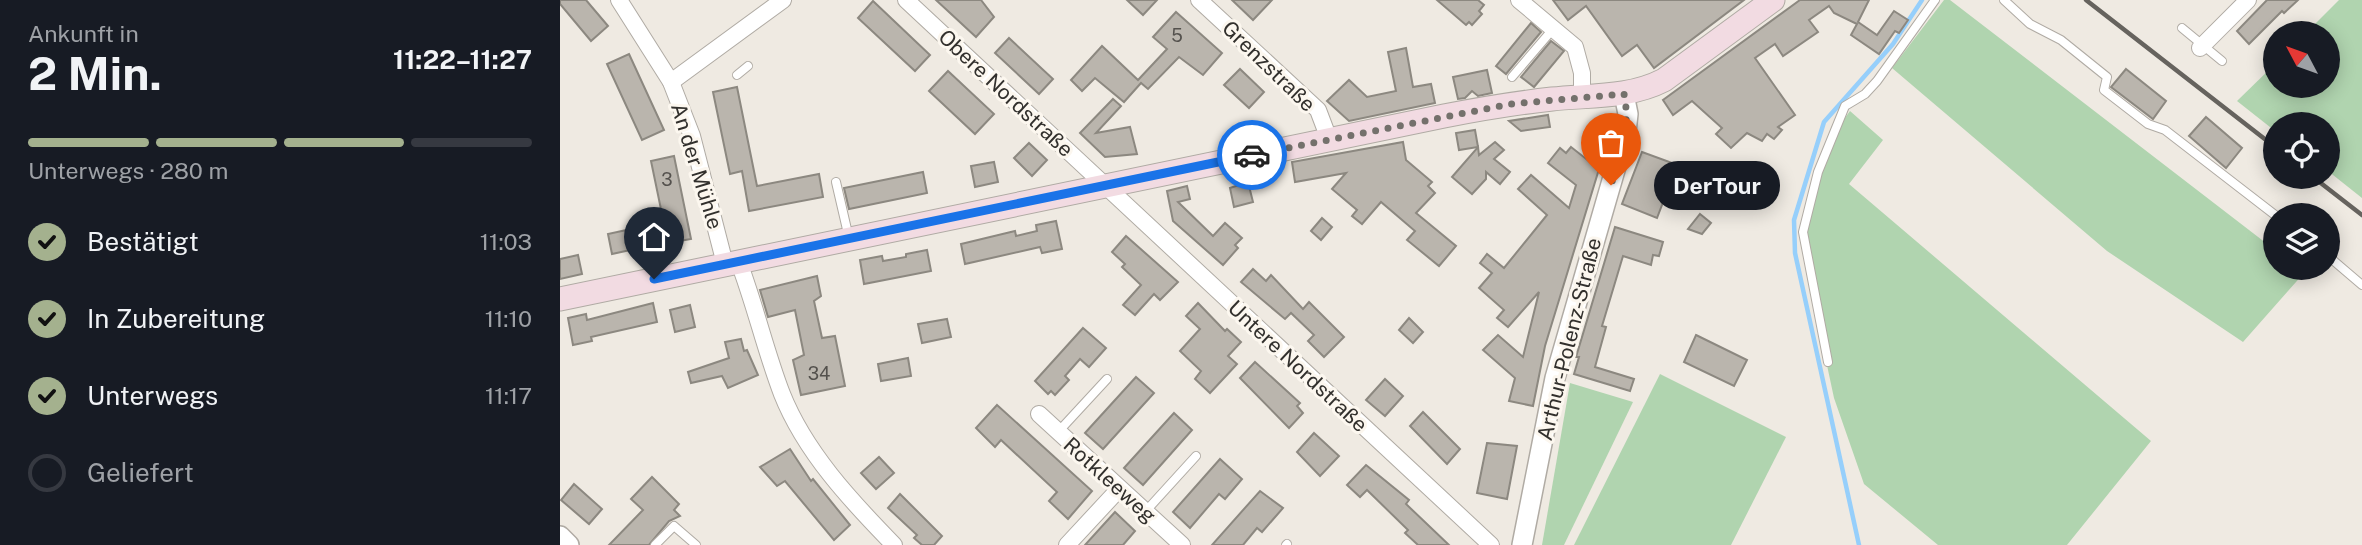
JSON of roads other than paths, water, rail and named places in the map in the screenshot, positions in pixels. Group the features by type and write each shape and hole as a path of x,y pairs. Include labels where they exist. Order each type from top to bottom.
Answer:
{"main road":[{"path":"560,299 1329,139 1511,104 1624,94 1646,89 1664,79 1773,0"}],"street":[{"name":"An der Mühle","path":"619,0 671,82 692,136 732,262 783,396 805,438 830,474 894,545"},
{"path":"671,82 783,0"},
{"name":"Obere Nordstraße","path":"906,0 1106,186"},
{"name":"Grenzstraße","path":"1199,0 1318,110 1329,139"},
{"path":"1519,0 1575,47 1582,73 1582,97"},
{"path":"2201,46 2248,0"},
{"name":"Arthur-Polenz-Straße","path":"1522,545 1555,378 1626,132 1628,114 1624,94"},
{"name":"Untere Nordstraße","path":"1106,186 1491,545"},
{"name":"Rotkleeweg","path":"1038,414 1182,545"},
{"path":"1067,545 1119,489"},
{"path":"560,536 569,545"}],"lane":[{"path":"1828,362 1803,232 1818,172 1845,106 1865,94 1877,81 1935,0"},
{"path":"2004,0 2030,24 2061,40 2107,77 2104,90 2148,124 2165,130 2263,206"},
{"path":"2182,28 2222,61"},
{"path":"1512,77 1553,29"},
{"path":"737,75 748,66"},
{"path":"836,182 849,238"},
{"path":"2340,266 2362,285"},
{"path":"1058,432 1107,379"},
{"path":"1145,512 1196,456"},
{"path":"655,545 674,526 696,545"}],"waterway":[{"path":"1859,545 1795,253 1794,220 1824,122 1893,44 1922,0"}],"railway":[{"path":"2086,0 2263,138"},
{"path":"2328,189 2362,215"}],"place":[{"name":"DerTour","path":"1611,185"}]}
